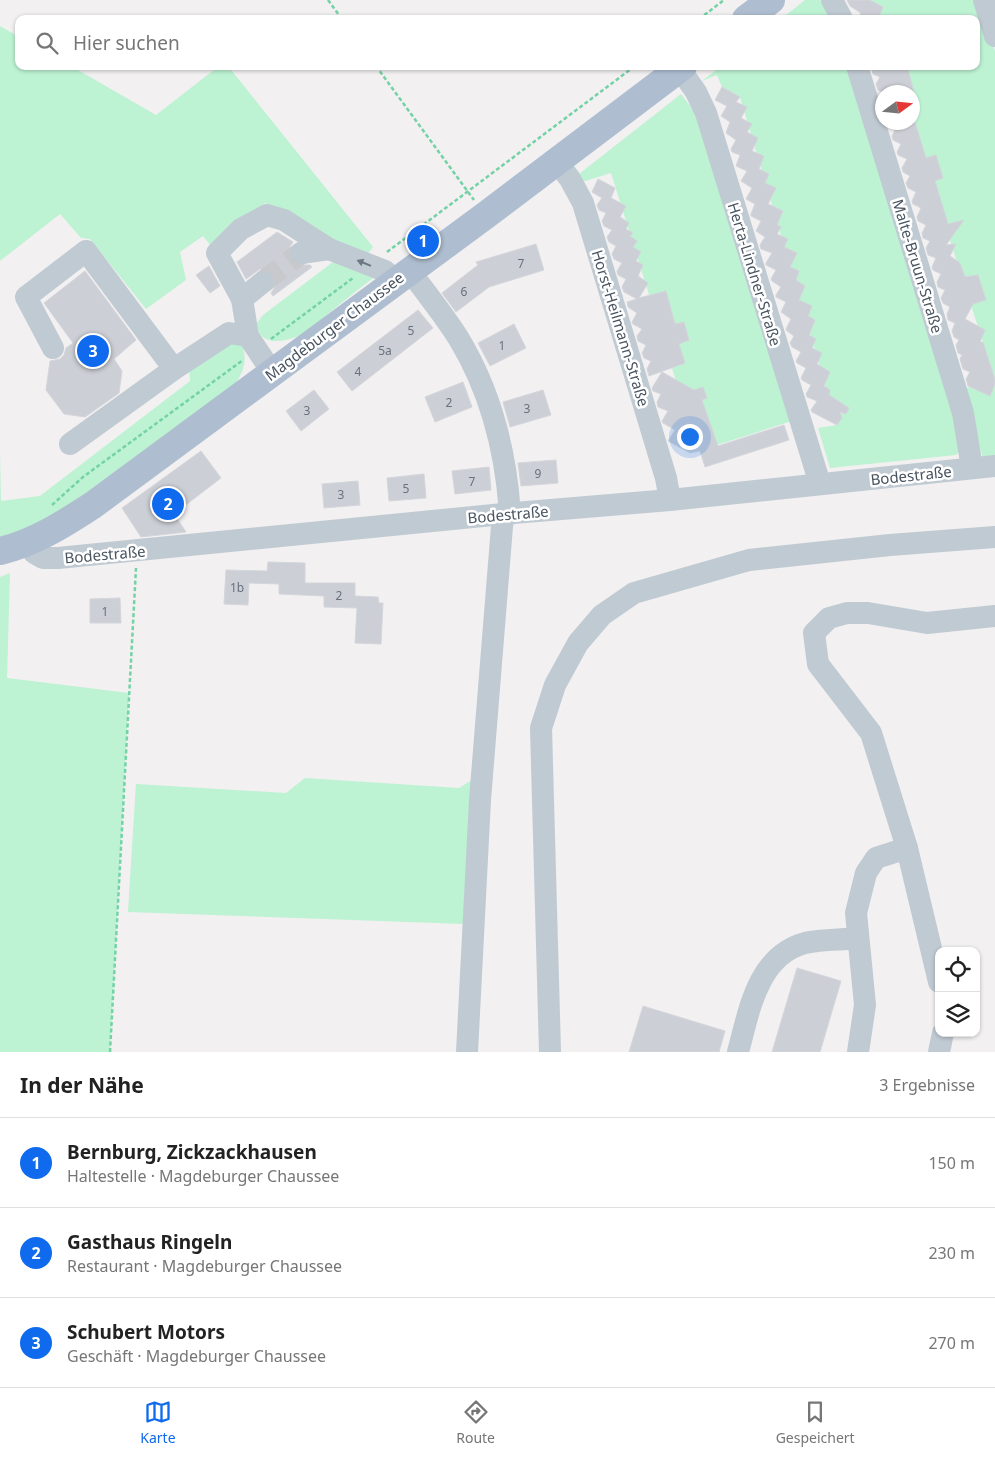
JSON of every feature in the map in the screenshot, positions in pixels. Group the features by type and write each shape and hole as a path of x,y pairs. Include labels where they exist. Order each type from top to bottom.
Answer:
{"main road":[{"path":"751,15 771,0"},
{"name":"Magdeburger Chaussee","path":"0,551 29,542 69,521 93,505 486,215 678,70"}],"street":[{"path":"832,0 840,15"},
{"path":"984,0 995,36"},
{"name":"Herta-Lindner-Straße","path":"682,70 706,112 820,484"},
{"name":"Malte-Bruun-Straße","path":"858,70 963,413 972,468"},
{"name":"Horst-Heilmann-Straße","path":"556,162 570,179 583,203 666,478 670,500"},
{"path":"272,372 252,343 243,305 217,253 242,229 267,215 284,220 329,249 402,276 459,339 484,390 496,426 504,460 506,514 480,800 467,1052"},
{"path":"305,258 329,249"},
{"path":"53,348 26,297 86,251 174,368"},
{"path":"243,305 267,287"},
{"path":"70,444 174,368 229,334 252,343"},
{"name":"Bodestraße","path":"29,542 34,553 43,558 58,558 506,514 670,500 995,466"},
{"path":"550,1052 542,728 554,684 578,643 602,615 634,594 749,560 890,545 995,537"},
{"path":"935,965 907,848 871,733 818,664 814,633 830,618 847,613 868,613 927,623 995,616"},
{"path":"858,1052 865,1005 856,912 866,873 876,858 907,848"},
{"path":"738,1052 756,986 778,957 804,944 858,938"},
{"path":"940,1052 942,1037"}],"path":[{"path":"328,0 339,15"},
{"path":"704,15 724,0"},
{"path":"379,70 486,215"},
{"path":"51,508 56,501 83,477 252,343 370,265 630,70"},
{"path":"110,1052 137,551"}],"green space":[{"path":"805,0 820,0 829,15 786,15"},
{"path":"872,0 979,0 995,51 995,379 914,130 920,130 920,85 900,85 895,70 980,70 980,15 877,15"},
{"path":"0,26 15,35 15,70 78,70 156,115 214,70 231,70 373,247 365,257 265,203 211,246 203,236 180,252 186,280 146,309 90,239 81,238 60,214 0,261"},
{"path":"716,70 850,70 956,405 961,450 956,455 830,468 818,428 837,425 740,97 722,87 717,75 702,81"},
{"path":"681,94 705,126 795,420 698,451 611,173 582,182 579,174"},
{"path":"333,262 373,278 306,333 282,341 268,340 262,336 257,323 263,315"},
{"path":"230,341 242,346 245,356 242,371 234,385 46,522 0,537 0,451 1,501 40,496 190,381 189,369"},
{"path":"995,382 995,460 983,458 966,388"},
{"path":"10,573 7,678 129,693 110,1052 0,1052 0,577"},
{"path":"305,778 459,788 472,780 464,924 128,912 136,784 286,793"}],"building":[{"path":"847,0 870,0 883,7 880,15 860,15 861,13 850,6"},
{"path":"872,70 908,70 912,85 876,85 880,77 873,74"},
{"path":"722,87 740,97 736,102 747,107 741,118 752,124 747,132 758,138 752,151 764,156 759,169 769,174 765,183 776,188 768,204 783,211 777,225 781,227 777,234 788,239 784,247 797,253 790,267 799,271 796,280 805,286 799,300 812,306 808,316 815,320 809,335 816,339 812,348 822,353 817,364 830,372 824,386 830,390 829,395 849,408 846,414 840,412 842,418 837,425 811,410 817,401 807,397 806,394 811,385 801,378 806,368 797,363 796,361 801,352 792,347 790,343 794,336 786,329 791,319 781,312 786,302 776,297 781,287 771,279 776,270 766,265 772,253 761,249 760,245 765,237 756,231 761,221 751,216 755,204 746,199 752,188 741,181 747,171 736,166 740,155 732,152 731,149 736,140 726,133 730,122 721,116 727,106 715,100"},
{"path":"895,130 917,130 926,158 936,155 943,178 935,181 948,224 964,220 946,245 956,244 950,256 960,263 965,277 978,275 986,300 973,304 965,319 985,330 980,342 983,342 995,379 990,396 968,386 966,379 970,372 963,369 960,359 962,355 958,353 956,345 959,340 954,337 952,331 955,323 948,320 947,314 950,307 943,303 941,298 945,290 938,287 937,282 941,274 933,270 932,267 936,258 928,255 926,248 930,241 923,238 922,233 926,225 918,221 917,217 921,208 913,204 912,201 916,192 908,188 906,183 910,176 903,172 902,168 907,159 898,155 897,152 901,144 893,140 892,136"},
{"path":"598,179 615,188 611,198 626,206 620,217 629,223 626,229 633,233 630,236 637,241 633,247 641,252 636,261 643,265 638,276 648,283 639,298 666,291 675,324 684,322 689,340 679,344 685,363 649,376 647,369 651,361 644,358 642,353 646,345 638,341 637,336 642,329 633,324 632,322 637,313 628,307 627,302 637,299 624,292 622,287 626,279 618,275 617,271 622,263 614,259 612,254 616,246 609,242 607,237 612,230 604,226 602,221 606,213 599,210 597,205 602,198 592,192"},
{"path":"277,232 293,242 288,254 291,261 297,265 310,265 312,267 273,296 271,293 275,287 276,280 273,273 260,269 246,279 237,262"},
{"path":"536,244 544,270 489,287 456,312 442,293 478,265 476,262"},
{"path":"209,266 220,286 210,293 196,275"},
{"path":"85,271 136,340 114,359 122,371 119,393 85,417 64,414 46,390 50,361 60,359 64,355 66,348 73,343 44,303"},
{"path":"418,310 433,328 352,391 337,372"},
{"path":"514,324 526,348 490,366 478,343"},
{"path":"662,372 694,390 703,387 707,398 702,400 718,446 784,425 789,440 705,467 700,451 690,453 668,441 675,430 663,423 662,421 668,411 658,407 657,402 661,394 653,391 652,388"},
{"path":"463,382 472,407 435,422 425,397"},
{"path":"314,390 329,409 301,431 286,411"},
{"path":"543,390 551,415 510,427 503,402"},
{"path":"201,451 221,478 174,514 186,532 141,537 122,508"},
{"path":"556,460 558,483 521,486 518,463"},
{"path":"489,467 491,490 455,494 452,471"},
{"path":"424,474 426,498 389,501 387,478"},
{"path":"358,481 360,505 324,508 322,484"},
{"path":"268,562 305,563 305,583 355,583 355,596 378,597 379,603 383,603 381,644 355,643 357,608 324,607 324,596 279,594 279,584 249,583 248,605 224,604 226,570 267,571"},
{"path":"120,598 121,623 90,623 90,599"},
{"path":"797,968 841,981 820,1052 772,1052"},
{"path":"643,1006 725,1031 719,1052 629,1052"}],"tunnel":[{"path":"263,282 301,253"}],"place":[{"name":"Bernburg, Zickzackhausen","path":"423,241"},
{"name":"Schubert Motors","path":"93,351"},
{"name":"Gasthaus Ringeln","path":"168,504"}]}
